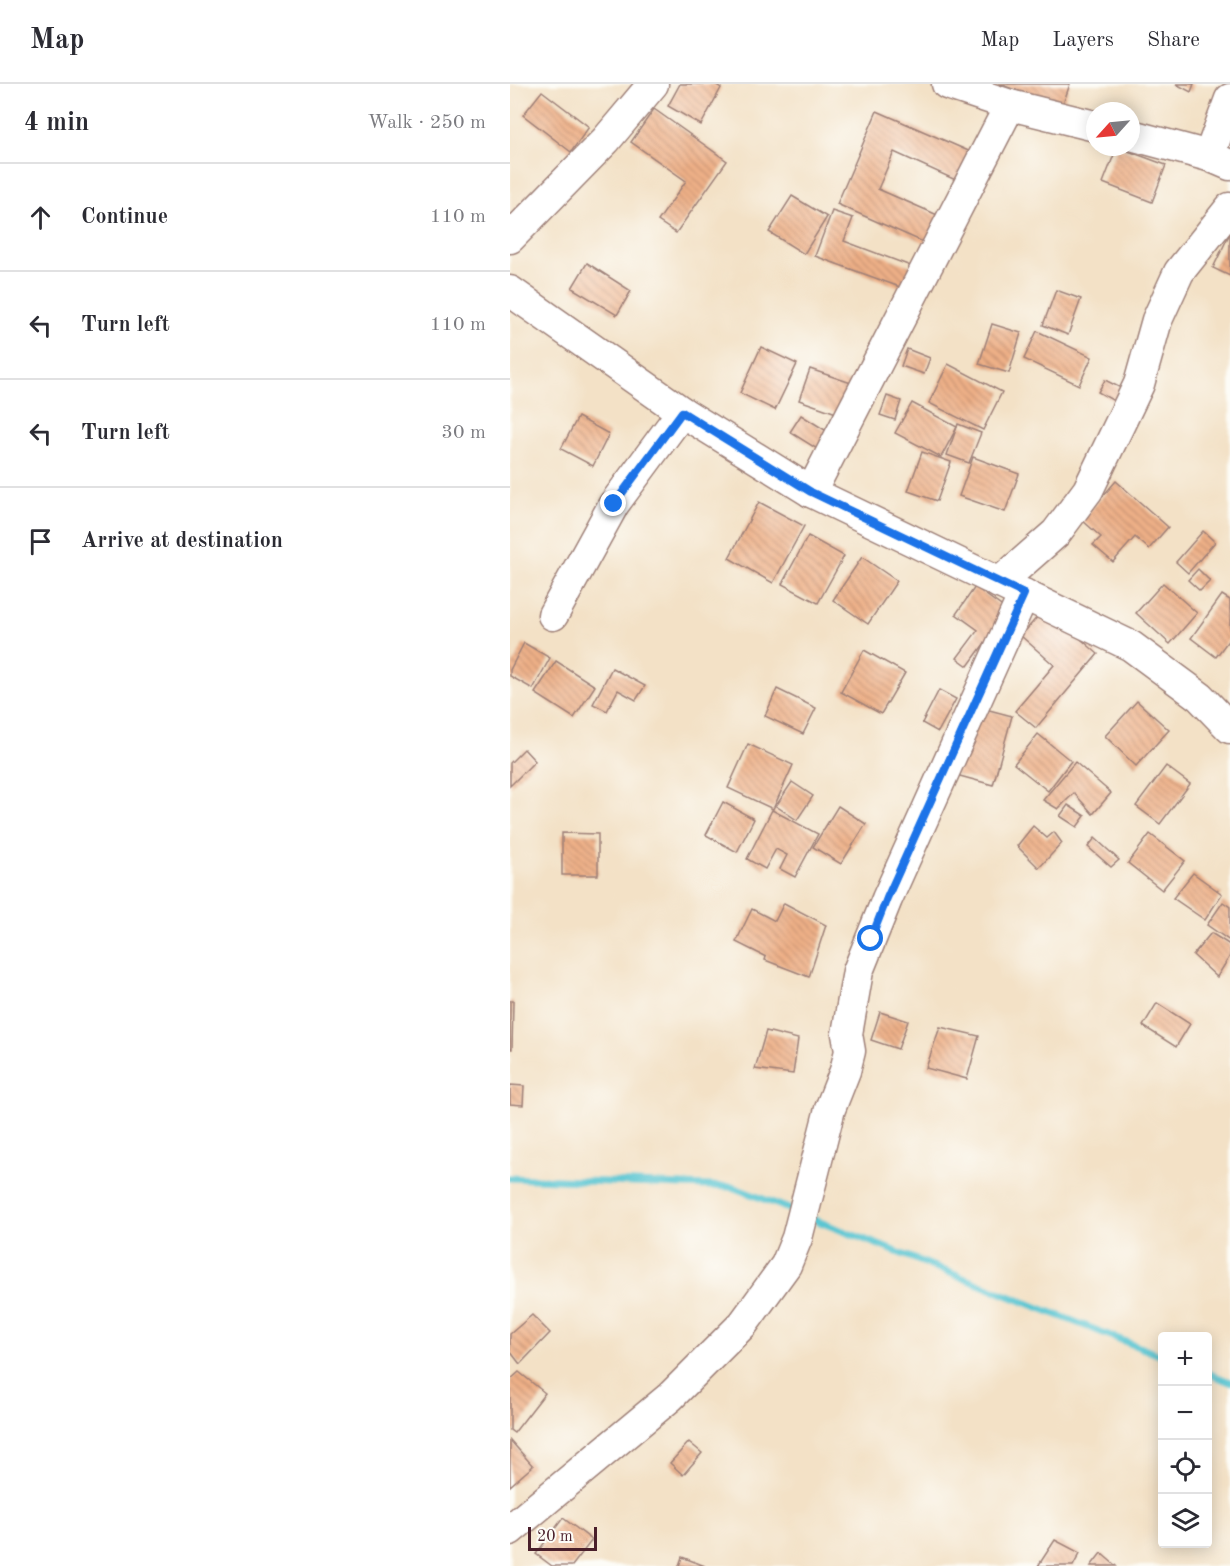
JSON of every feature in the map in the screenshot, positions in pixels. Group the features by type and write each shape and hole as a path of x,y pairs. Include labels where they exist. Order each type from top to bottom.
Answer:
{"street":[{"path":"510,238 606,140 653,84"},
{"path":"947,84 1010,105 1086,124"},
{"path":"1140,138 1220,160 1230,99"},
{"path":"811,492 1010,105"},
{"path":"510,1530 670,1397 743,1324 786,1265 798,1238 830,1109 850,1051 847,1034 858,971 1011,589 1088,490 1139,384 1157,320 1179,272 1230,208"},
{"path":"510,291 682,412 811,492 1131,646 1200,697 1230,728"},
{"path":"553,615 614,504 682,412"}],"building":[{"path":"680,84 715,84 721,88 701,125 668,106"},
{"path":"999,84 1070,84 1062,107"},
{"path":"1176,84 1194,84 1191,92"},
{"path":"542,91 589,127 571,152 523,115"},
{"path":"654,109 727,161 676,233 658,221 686,181 631,142"},
{"path":"877,111 973,153 960,182 894,152 878,189 942,217 930,245 837,204"},
{"path":"1140,155 1166,165 1152,202 1103,183 1114,156"},
{"path":"792,196 827,217 804,254 769,232"},
{"path":"832,211 853,218 844,241 916,268 908,290 815,256"},
{"path":"1230,233 1230,276 1213,268"},
{"path":"587,263 631,291 617,315 572,288"},
{"path":"1056,290 1081,299 1068,335 1043,325"},
{"path":"992,324 1021,333 1009,373 979,364"},
{"path":"1037,331 1092,357 1079,385 1024,359"},
{"path":"761,347 797,364 775,410 740,393"},
{"path":"907,349 930,358 924,374 901,366"},
{"path":"948,364 1002,392 983,430 929,403"},
{"path":"810,369 854,384 842,415 799,400"},
{"path":"1105,380 1121,388 1114,401 1098,392"},
{"path":"887,396 901,401 895,420 880,415"},
{"path":"912,403 957,427 941,457 895,433"},
{"path":"801,415 833,435 822,452 790,432"},
{"path":"578,417 609,434 593,466 561,449"},
{"path":"958,424 981,433 969,463 947,455"},
{"path":"922,452 951,462 937,501 908,491"},
{"path":"973,457 1019,474 1005,512 959,496"},
{"path":"1116,481 1168,527 1149,549 1135,537 1113,562 1093,545 1101,537 1082,520"},
{"path":"759,502 804,526 773,583 729,558"},
{"path":"1203,531 1215,542 1188,573 1176,562"},
{"path":"808,536 844,556 818,603 782,584"},
{"path":"862,557 897,581 868,624 833,600"},
{"path":"1198,569 1210,581 1200,591 1188,580"},
{"path":"1163,583 1197,613 1170,644 1136,613"},
{"path":"975,587 1008,611 968,666 957,658 978,630 956,614"},
{"path":"1222,595 1230,600 1230,638 1216,657 1191,638"},
{"path":"1045,608 1098,654 1036,728 1015,711 1054,665 1021,636"},
{"path":"524,643 550,658 533,689 510,676 510,670"},
{"path":"864,650 905,673 881,714 841,692"},
{"path":"556,661 595,686 574,718 535,693"},
{"path":"612,668 645,686 636,700 618,690 607,711 593,704"},
{"path":"777,689 816,708 803,734 765,716"},
{"path":"939,690 956,699 938,732 922,723"},
{"path":"1137,701 1169,730 1136,766 1105,736"},
{"path":"974,706 1012,716 993,785 956,775"},
{"path":"1038,734 1071,761 1048,791 1014,764"},
{"path":"748,744 793,765 773,809 728,788"},
{"path":"524,749 535,761 510,786 510,763"},
{"path":"1075,762 1111,793 1093,814 1074,793 1058,809 1043,800"},
{"path":"1166,766 1190,784 1160,824 1136,806"},
{"path":"792,782 813,796 797,820 776,806"},
{"path":"723,802 754,819 737,852 706,835"},
{"path":"1068,805 1085,816 1077,827 1060,816"},
{"path":"838,806 866,824 841,864 813,847"},
{"path":"772,810 818,834 795,877 780,869 787,855 776,849 765,869 747,859"},
{"path":"1033,826 1047,838 1054,832 1062,843 1039,868 1017,846"},
{"path":"562,833 598,834 598,875 562,875"},
{"path":"1150,834 1185,861 1162,890 1128,863"},
{"path":"1095,838 1119,860 1111,867 1088,847"},
{"path":"1193,873 1222,894 1205,920 1173,898"},
{"path":"1223,902 1230,907 1230,941 1207,925"},
{"path":"784,903 826,925 809,977 765,960 766,957 736,942 752,909 775,921"},
{"path":"1211,933 1230,945 1230,956 1217,977 1193,955"},
{"path":"510,1001 513,1001 512,1049 510,1049"},
{"path":"1157,1003 1190,1024 1176,1047 1143,1026"},
{"path":"880,1012 908,1021 898,1049 871,1040"},
{"path":"940,1027 979,1036 967,1079 926,1068"},
{"path":"766,1031 798,1039 793,1074 755,1069"},
{"path":"510,1085 524,1086 523,1105 510,1104"},
{"path":"532,1315 550,1333 520,1364 510,1351 510,1334"},
{"path":"519,1372 545,1393 514,1433 510,1430 510,1380"},
{"path":"510,1440 533,1466 510,1486"},
{"path":"689,1442 702,1453 683,1475 670,1463"},
{"path":"563,1518 592,1540 572,1566 552,1566 536,1554"},
{"path":"1055,1540 1080,1553 1073,1566 1038,1566"},
{"path":"1101,1553 1116,1566 1091,1566"},
{"path":"682,1557 705,1566 679,1566"}],"waterway":[{"path":"510,1178 732,1187 797,1212"},
{"path":"810,1218 1158,1354"},
{"path":"1212,1375 1230,1382"}],"route":[{"path":"614,504 682,412 811,492 1024,594 887,898 871,939"}]}
